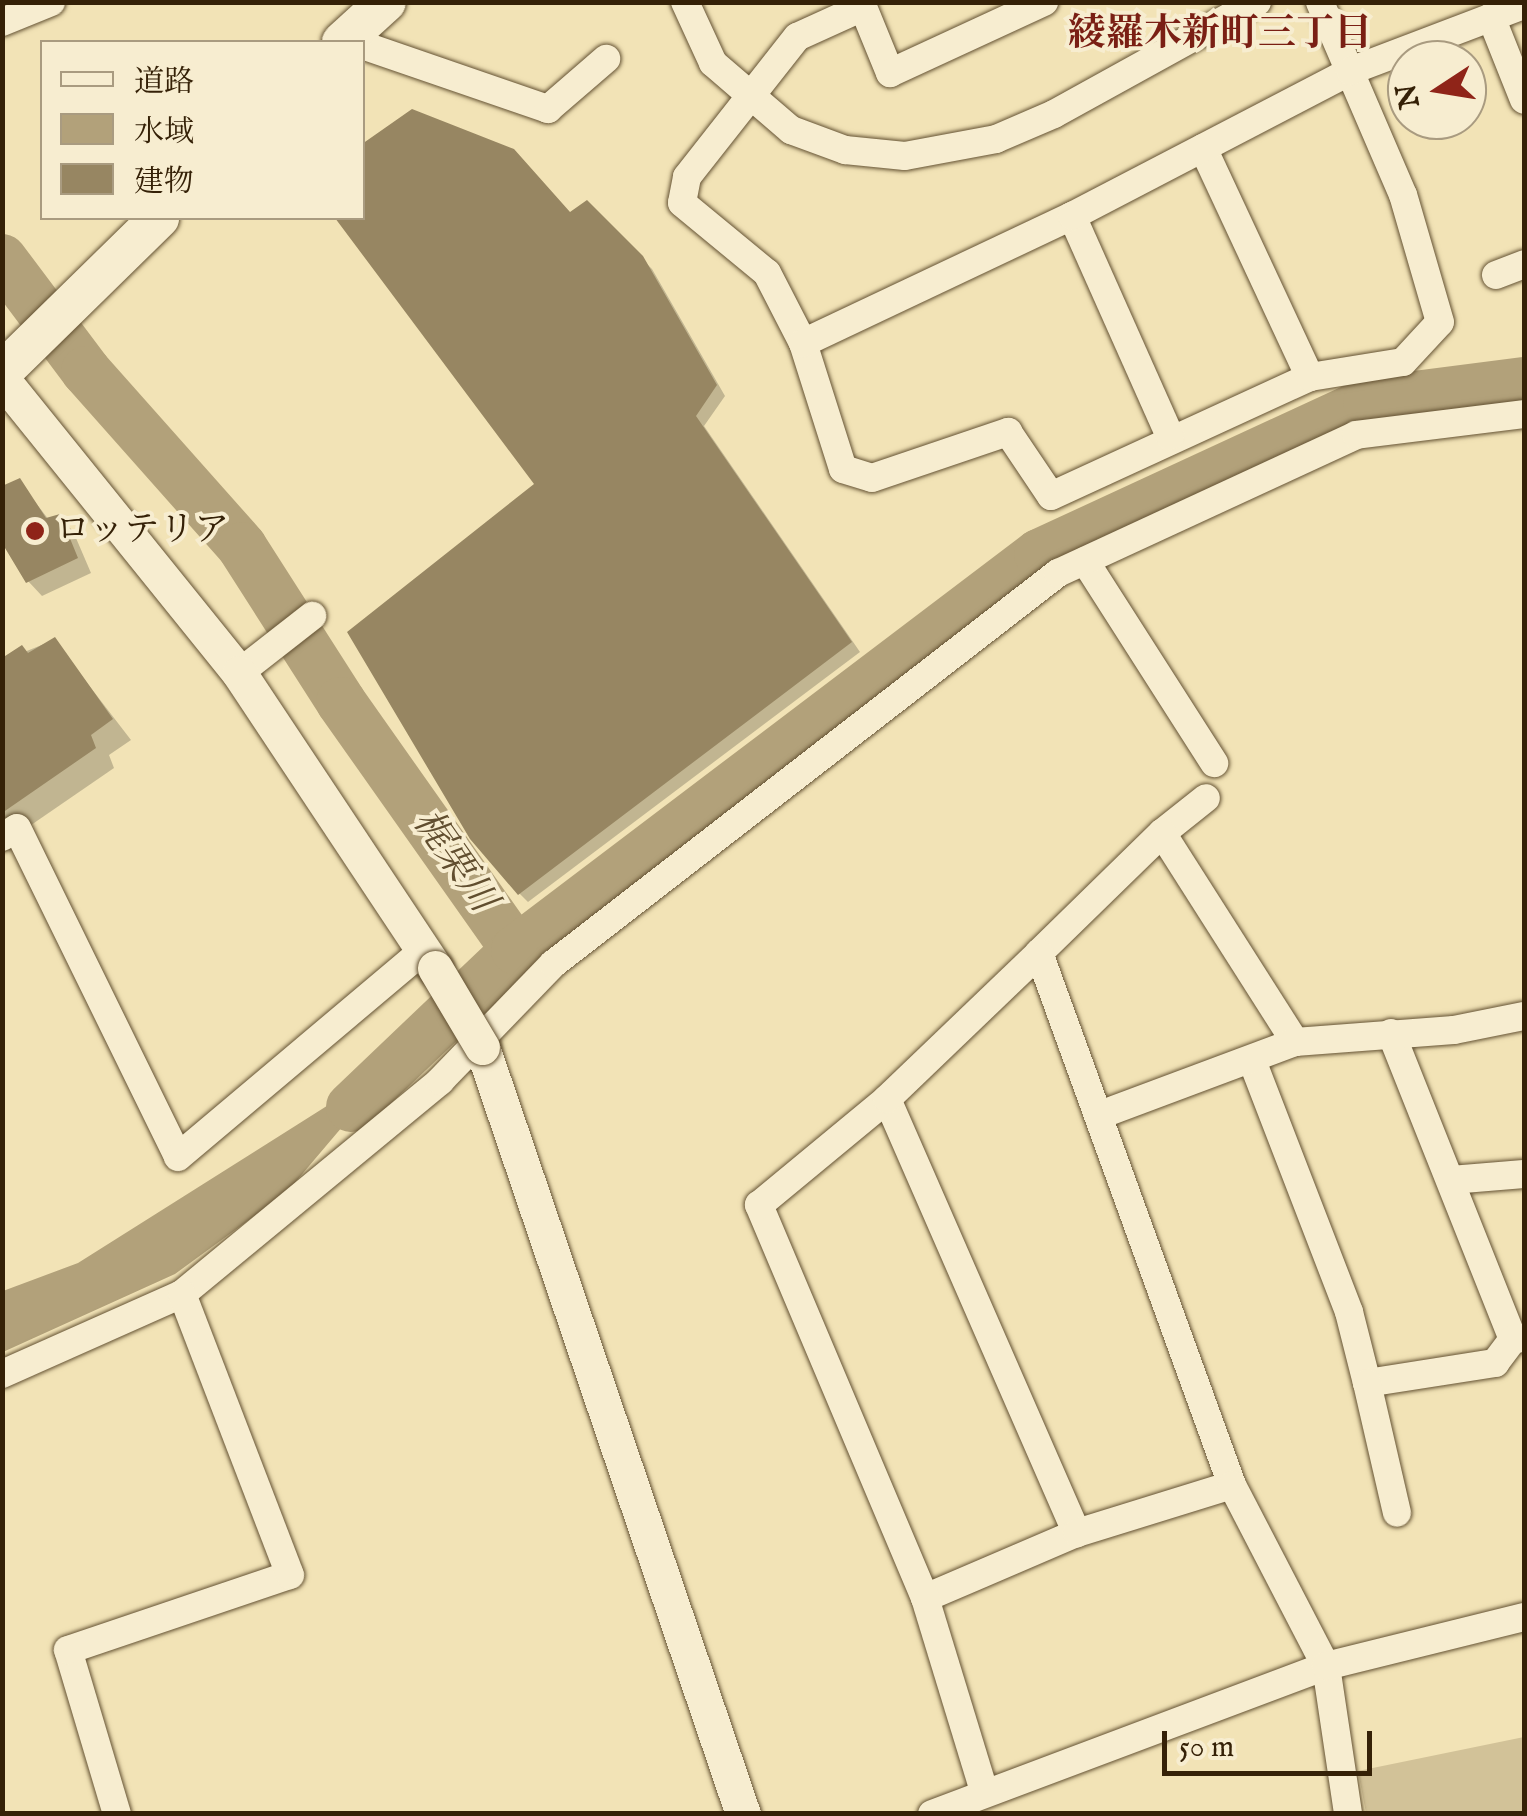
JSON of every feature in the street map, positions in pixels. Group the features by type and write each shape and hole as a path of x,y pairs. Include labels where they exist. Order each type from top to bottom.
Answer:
{"main road":[{"path":"354,40 386,2"},
{"path":"2,376 75,298 157,220"}],"street":[{"path":"2,22 51,2"},
{"path":"684,2 712,63 750,100 791,130 844,150 905,156 952,150 1054,114 1257,2"},
{"path":"1044,2 890,73 862,5 797,37 687,178 682,203 766,272 802,343 842,468 872,478 1008,432 1051,496 1170,436 1310,377 1402,362 1440,322 1403,194 1320,2"},
{"path":"802,343 1072,216 1350,70 1524,5"},
{"path":"1491,17 1524,100"},
{"path":"365,46 548,108 606,59"},
{"path":"1202,148 1310,377"},
{"path":"1072,216 1170,436"},
{"path":"1496,275 1524,264"},
{"path":"2,376 239,673 430,959 482,1048 743,1814"},
{"path":"2,1374 182,1294 440,1081 553,964 1058,573 1356,435 1524,414"},
{"path":"1084,561 1214,763"},
{"path":"239,673 312,616"},
{"path":"984,1791 925,1598 758,1205 887,1098 1162,834 1206,798"},
{"path":"2,837 17,828 178,1158 430,959"},
{"path":"1162,834 1295,1042"},
{"path":"1039,954 1232,1485 1326,1666 1348,1814"},
{"path":"1100,1115 1253,1063 1295,1042 1524,1016"},
{"path":"1367,1384 1495,1363 1519,1338 1391,1034"},
{"path":"1253,1063 1349,1312 1397,1513"},
{"path":"887,1098 1078,1533"},
{"path":"1451,1180 1524,1174"},
{"path":"118,1814 68,1650 290,1576 182,1294"},
{"path":"925,1598 1078,1533 1232,1485"},
{"path":"932,1814 984,1791 1326,1666 1524,1618"}],"shaded area":[{"path":"1524,1737 1524,1813 1366,1813 1358,1771"}],"water":[{"path":"398,1061 287,1192 175,1274 3,1352 3,1291 78,1263"}],"building":[{"path":"412,109 514,149 570,212 587,200 643,256 717,385 696,416 852,642 518,895 470,839 347,632 534,484 336,220 365,220 365,142"},
{"name":"ロッテリア","path":"20,478 46,518 60,514 78,558 26,583 2,543 2,486"},
{"path":"55,637 113,719 91,735 96,748 2,813 2,658 22,645 28,653"}],"waterway":[{"name":"梶栗川","path":"2,259 86,371 242,547 341,702 516,950"},
{"path":"351,1107 516,950 1039,554 1368,402 1524,382"}],"place":[{"name":"ロッテリア","path":"35,531"}],"district":[{"name":"綾羅木新町三丁目","path":"1220,36"}]}
